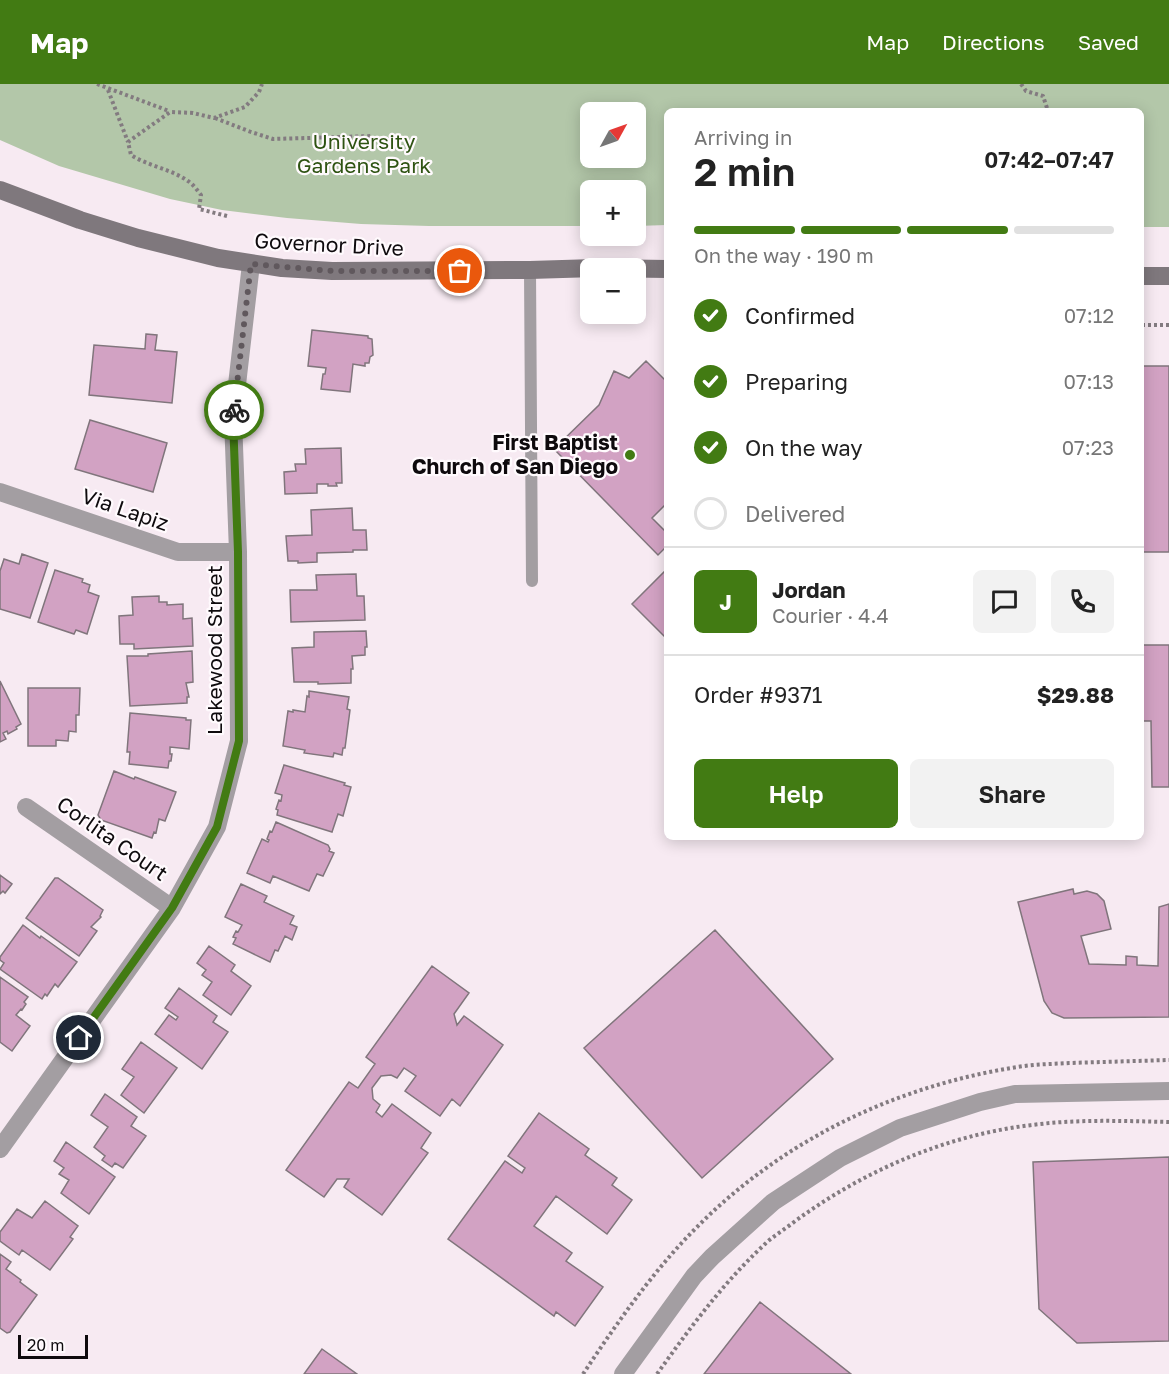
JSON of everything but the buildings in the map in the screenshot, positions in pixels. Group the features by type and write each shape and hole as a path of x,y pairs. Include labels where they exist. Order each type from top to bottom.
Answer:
{"main road":[{"name":"Governor Drive","path":"0,190 80,220 138,238 251,264 332,271 664,269"},
{"path":"1144,276 1169,276"}],"street":[{"name":"Lakewood Street","path":"0,1149 172,908 217,827 239,741 238,552 233,419 251,264"},
{"name":"Via Lapiz","path":"0,492 178,552 238,552"},
{"name":"Corlita Court","path":"26,807 172,908"},
{"path":"623,1374 694,1276 712,1257 773,1202 840,1158 900,1128 980,1102 1015,1095 1169,1091"}],"lane":[{"path":"530,270 532,581"}],"path":[{"path":"97,84 170,112 193,113 214,118 273,139 373,136"},
{"path":"214,118 245,107 259,92 262,84"},
{"path":"1020,84 1026,91 1043,96 1047,108"},
{"path":"108,89 128,142 130,155 139,161 189,181 201,195 199,209 227,216"},
{"path":"128,142 170,112"},
{"path":"1144,325 1169,325"},
{"path":"657,1374 717,1293 766,1243 813,1208 863,1179 903,1160 980,1134 1070,1121 1169,1122"}],"green space":[{"name":"University Gardens Park","path":"0,84 1169,84 1169,227 1144,227 1144,108 664,108 664,225 646,226 646,180 580,180 580,226 361,224 222,210 170,199 59,166 0,140"}],"way so far":[{"path":"234,410 251,264 332,271 460,271"}],"place":[{"name":"First Baptist Church of San Diego","path":"630,455"}],"route":[{"path":"79,1038 172,908 217,827 239,741 238,552 234,410"}]}
